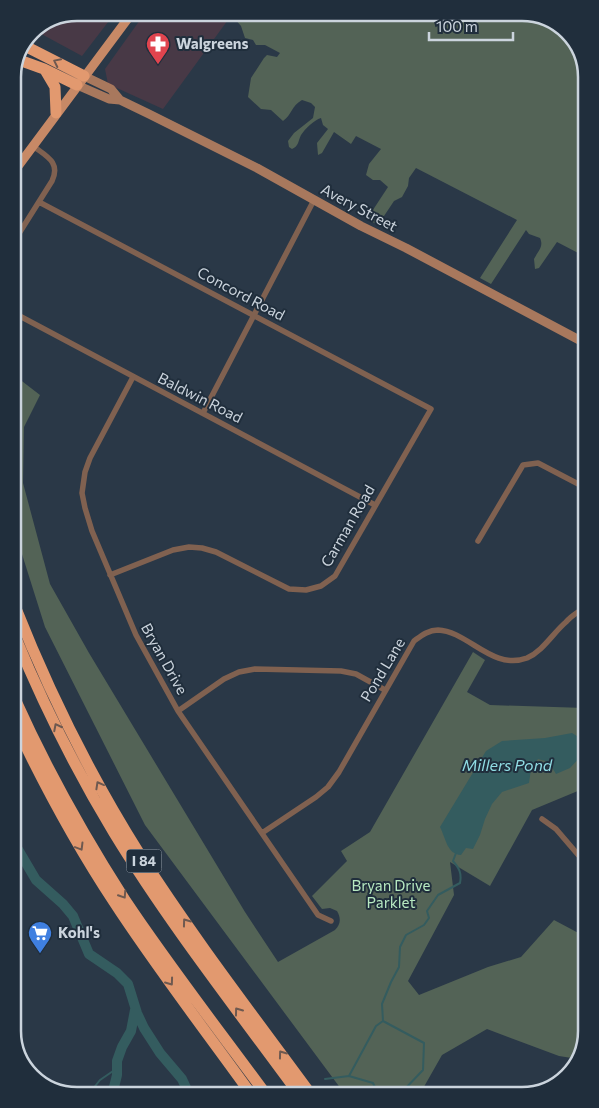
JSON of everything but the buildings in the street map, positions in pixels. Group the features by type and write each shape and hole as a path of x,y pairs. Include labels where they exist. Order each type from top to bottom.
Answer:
{"highway":[{"path":"29,49 81,80"},
{"path":"23,62 81,80"},
{"path":"44,69 55,87 56,114"},
{"name":"I 84","path":"21,620 65,719 93,774 127,833 181,915 306,1087"},
{"path":"21,649 64,742 114,832 172,921 294,1087"},
{"path":"21,711 62,794 106,868 154,942 261,1087"},
{"path":"21,736 50,795"},
{"path":"21,748 124,917 247,1087"}],"main road":[{"path":"21,162 125,21"},
{"name":"Avery Street","path":"81,80 109,99 120,100 243,161 578,339"}],"street":[{"path":"21,232 54,178 56,168 52,161 33,146"},
{"path":"203,413 256,315 314,200"},
{"name":"Concord Road","path":"39,202 431,409"},
{"name":"Baldwin Road","path":"21,317 375,505"},
{"name":"Bryan Drive","path":"132,377 84,472 82,494 92,531 136,635 178,710 318,915 330,921"},
{"name":"Carman Road","path":"110,575 189,546 216,552 289,589 306,590 321,586 335,576 431,409"},
{"path":"478,541 523,465 538,462 578,484"},
{"name":"Pond Lane","path":"262,833 328,787 339,772 414,641 425,633 438,630 452,634 484,652 514,660 527,658 539,650 566,621 578,612"},
{"path":"178,710 224,679 239,672 255,669 341,671 356,674 385,690"},
{"path":"542,819 556,829 578,855"}],"shaded area":[{"path":"109,21 82,56 42,34 56,25 66,22"},
{"path":"139,21 227,21 163,109 108,84 105,69"}],"green space":[{"path":"237,21 526,21 543,25 556,33 570,49 577,66 578,253 557,242 539,268 535,269 534,259 540,249 541,241 540,238 529,234 526,230 491,284 480,278 517,220 416,168 409,178 408,186 402,197 394,201 378,225 367,219 388,187 380,180 373,180 366,175 369,164 381,149 356,136 351,144 334,132 322,153 318,155 317,143 328,129 323,125 321,118 305,130 296,146 292,149 289,147 288,141 294,133 313,118 315,107 311,103 302,100 283,121 271,110 261,109 248,97 251,78 264,58 267,55 277,57 280,53 265,45 256,45 253,40 245,38 241,26"},
{"name":"Bryan Drive Parklet","path":"21,380 40,395 24,427 23,483 50,584 89,653 245,912 278,962 335,930 340,919 337,911 330,908 322,909 312,896 347,861 341,851 370,832 473,652 485,660 467,692 490,705 578,708 578,791 532,810 490,886 450,862 454,895 408,981 419,995 488,967 521,957 554,920 578,933 578,1031 577,1042 571,1058 559,1056 487,1029 442,1055 424,1087 340,1087 145,825 45,627 21,551"}],"water":[{"name":"Millers Pond","path":"572,733 578,737 578,759 570,768 556,774 549,762 538,759 531,769 529,783 502,792 492,804 473,849 466,848 461,855 453,852 440,827 486,751 502,741 545,738"}],"waterway":[{"path":"407,1087 423,1070 424,1043 383,1021 382,1004 399,967 400,947 406,935 424,925 429,918 427,911 438,895 460,883 460,871 453,861 456,853"},
{"path":"21,854 36,880 63,904 73,916 89,954 117,973 128,984 144,1028 160,1053 182,1079 186,1087"},
{"path":"114,1087 117,1075 117,1061 131,1031 135,1010"},
{"path":"349,1076 376,1026 383,1021"},
{"path":"94,1087 100,1080 116,1069"},
{"path":"325,1079 349,1076 373,1083 375,1087"}],"place":[{"name":"Walgreens","path":"158,65"},
{"name":"Kohl's","path":"40,954"}]}
